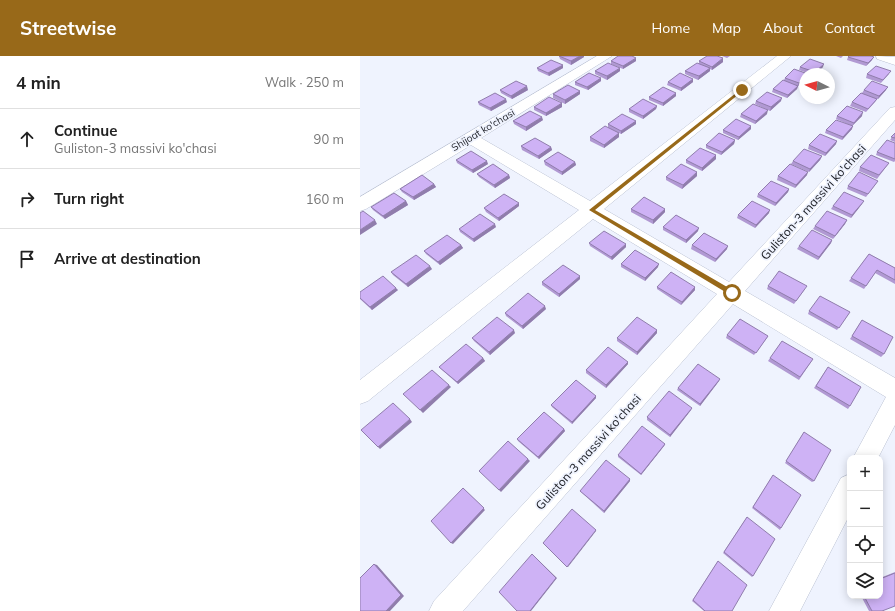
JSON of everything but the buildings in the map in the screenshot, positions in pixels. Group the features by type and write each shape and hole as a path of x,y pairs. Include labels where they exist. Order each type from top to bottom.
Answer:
{"street":[{"name":"Shijoat ko'chasi","path":"360,204 606,56"},
{"path":"360,394 772,56"},
{"path":"360,375 587,207 785,56"},
{"path":"882,56 895,61"},
{"name":"Guliston-3 massivi ko'chasi","path":"444,611 895,111"},
{"path":"470,138 895,390"},
{"path":"867,455 895,402"},
{"path":"784,611 848,491"}],"route":[{"path":"732,293 591,210 742,90"}]}
